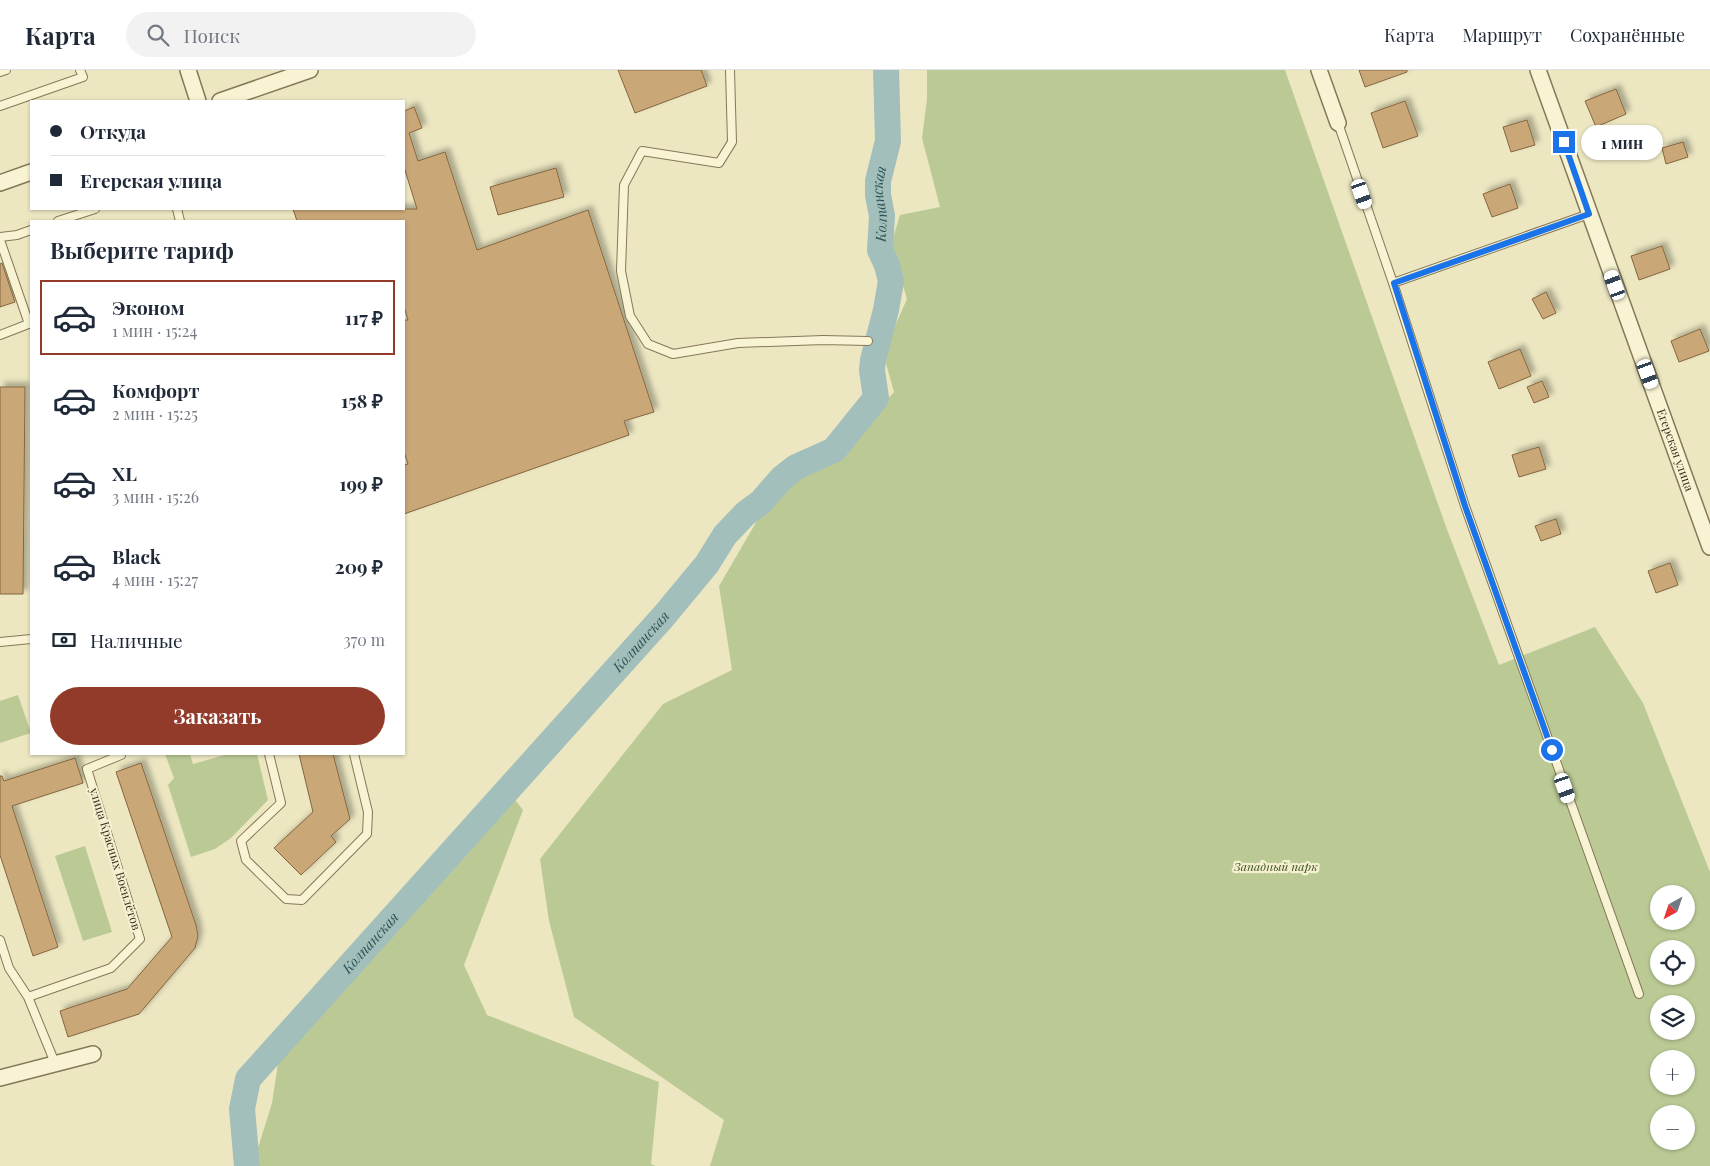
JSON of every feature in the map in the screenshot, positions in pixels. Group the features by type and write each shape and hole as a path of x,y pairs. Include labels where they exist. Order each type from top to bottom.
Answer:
{"street":[{"path":"188,70 198,100"},
{"path":"223,100 310,70"},
{"path":"1319,70 1338,123"},
{"name":"Егерская улица","path":"1538,70 1710,547"},
{"path":"0,183 30,172"},
{"path":"0,1078 93,1054"}],"lane":[{"path":"0,72 6,70"},
{"path":"0,106 83,77 80,70"},
{"path":"730,70 732,142 718,163 642,151 624,185 621,271 630,316 648,344 673,354 738,343 823,340 868,341"},
{"path":"1338,123 1394,283 1465,506 1639,994"},
{"path":"61,220 92,210"},
{"path":"1394,283 1589,214"},
{"path":"0,335 30,324 0,239 30,230"},
{"path":"0,642 30,640"},
{"name":"улица Красных Военлётов","path":"28,997 111,968 140,939 87,769 121,755"},
{"path":"268,755 281,803 241,841 246,860 286,898 302,900 367,834 368,812 354,755"},
{"path":"0,940 9,968 28,997 55,1063"}],"green space":[{"name":"Западный парк","path":"927,70 1285,70 1445,524 1499,665 1595,627 1643,703 1710,872 1710,1166 710,1166 724,1120 574,1017 549,921 540,859 663,704 732,670 719,586 782,478 821,459 839,453 894,392 883,353 907,299 891,245 900,215 940,207 922,138 927,99"},
{"path":"18,695 30,733 0,743 0,701"},
{"path":"165,755 190,755 193,764 224,755 257,755 268,800 231,838 215,849 191,857 168,785 174,778"},
{"path":"512,796 523,810 464,965 487,1015 659,1082 651,1164 656,1166 260,1166 258,1148 272,1103 279,1057"},
{"path":"85,846 112,932 83,941 55,856"}],"building":[{"path":"618,70 701,70 707,86 635,113"},
{"path":"1359,70 1407,70 1407,72 1365,87"},
{"path":"1616,89 1626,114 1596,127 1585,101"},
{"path":"1405,101 1418,136 1383,148 1371,113"},
{"path":"414,107 422,128 409,133 418,161 445,152 477,250 588,210 654,412 624,421 629,435 405,514 405,465 408,464 405,455 405,320 408,320 405,310 405,220 297,220 293,210 417,209 405,170 405,111"},
{"path":"1527,120 1535,145 1511,152 1503,127"},
{"path":"1683,142 1688,157 1666,164 1662,148"},
{"path":"556,168 564,197 498,215 490,187"},
{"path":"1510,184 1518,208 1492,217 1483,194"},
{"path":"1662,246 1670,269 1639,280 1631,256"},
{"path":"2,263 15,302 0,307 0,264"},
{"path":"1546,292 1556,313 1543,319 1532,299"},
{"path":"1700,329 1709,351 1679,362 1671,341"},
{"path":"1520,349 1531,376 1499,389 1488,362"},
{"path":"1542,381 1549,397 1534,403 1527,387"},
{"path":"0,387 25,387 23,594 0,594"},
{"path":"1539,447 1546,469 1519,477 1512,455"},
{"path":"1556,519 1561,534 1541,541 1535,526"},
{"path":"1670,563 1678,585 1656,593 1648,571"},
{"path":"299,755 333,755 350,819 331,836 336,842 301,875 274,848 313,812"},
{"path":"75,758 83,783 12,806 58,947 33,956 0,855 0,776 2,776 4,781"},
{"path":"141,763 196,925 198,936 195,948 139,1014 68,1037 60,1011 127,989 172,937 116,772"}],"waterway":[{"name":"Колпанская","path":"247,1166 242,1109 248,1079 663,617 707,564 725,535 745,514 761,502 782,478 796,467 834,450 876,398 872,370 873,360 886,310 891,281 887,265 880,250 882,216 878,195 878,181 888,141 886,70"}],"route":[{"path":"1552,750 1465,506 1394,283 1589,214 1564,142"}]}
